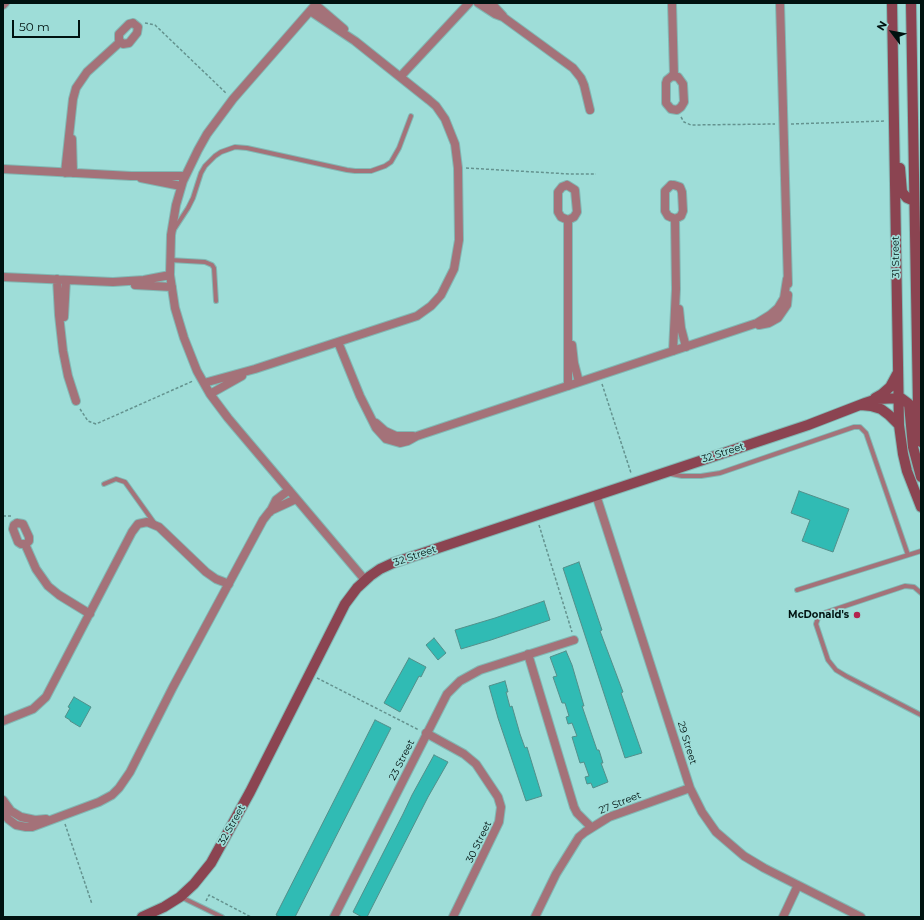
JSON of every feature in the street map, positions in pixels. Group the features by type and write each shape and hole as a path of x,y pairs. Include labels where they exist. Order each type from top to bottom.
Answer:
{"street":[{"path":"400,77 469,3"},
{"path":"478,3 495,14 503,17"},
{"path":"491,3 503,17 578,72 584,85 590,110"},
{"path":"672,3 674,76"},
{"path":"338,342 360,396 379,433 382,437 390,441 400,443 417,436 750,326 764,320 778,308 784,298 788,279 780,3"},
{"name":"31 Street","path":"892,3 899,425 907,471 921,508"},
{"name":"31 Street","path":"911,3 913,172 917,200 914,230 918,406 921,442"},
{"path":"355,41 317,4 233,100 207,134 181,186 170,234 170,275 176,308 184,338 202,381 210,394 228,418 365,580"},
{"path":"202,381 255,369 417,316 431,306 441,295 454,268 458,249 458,168 455,144 445,119 436,106 355,41 310,11"},
{"path":"133,23 137,25 138,31 129,43 123,44 120,42 118,38 119,34 129,24 133,23"},
{"path":"65,173 73,99 79,82 87,72 120,42"},
{"path":"71,121 73,173"},
{"path":"894,142 900,165 902,192 906,198 917,200"},
{"path":"3,170 131,176 185,176"},
{"path":"913,172 921,182"},
{"path":"131,176 181,186"},
{"path":"673,351 676,289 675,219"},
{"path":"568,220 568,386"},
{"path":"914,230 921,241"},
{"path":"113,282 144,280 170,275"},
{"path":"3,277 113,282 172,287"},
{"path":"62,279 61,334 65,363 76,402"},
{"path":"676,289 681,328 686,347"},
{"path":"569,324 574,363 579,382"},
{"path":"210,394 255,369"},
{"path":"859,405 886,391 893,383 898,373"},
{"path":"898,397 907,401 909,407 912,441 921,477"},
{"name":"32 Street","path":"142,917 164,907 180,897 194,884 211,863 250,792 345,604 365,580 380,569 393,563 808,425 859,405 877,400 898,397"},
{"path":"859,405 881,409 899,425"},
{"path":"3,812 8,819 20,826 26,827 38,825 53,818 99,802 112,795 125,781 173,687 260,526 276,500 289,490"},
{"name":"29 Street","path":"596,495 690,788 708,823 725,840 754,862 861,917"},
{"path":"270,511 296,499"},
{"path":"4,720 33,709 46,697 133,529 138,524 147,522 155,524 206,572 216,579 228,584"},
{"path":"25,544 36,569 48,586 59,595 90,614"},
{"name":"23 Street","path":"334,917 447,694 460,681 480,670 574,640"},
{"path":"528,654 574,807 577,813 591,827"},
{"name":"30 Street","path":"426,733 464,754 476,764 498,797 501,807 497,827 453,917"},
{"name":"27 Street","path":"535,917 556,874 579,837 591,827 613,815 690,788"},
{"path":"3,800 10,811 21,817 34,820 53,818"},
{"path":"783,917 798,885"}],"lane":[{"path":"170,234 188,208 205,166 215,156 222,152 235,148 248,148 347,170 363,172 371,171 391,162 399,148 411,116"},
{"path":"170,260 205,262 212,265 214,268 216,301"},
{"path":"664,472 691,476 720,474 854,427 860,427 866,433 908,555"},
{"path":"104,484 116,479 125,482 155,524"},
{"path":"797,590 921,551"},
{"path":"916,588 921,584"},
{"path":"921,593 916,588 905,586 824,613 818,618 816,624 828,660 836,670 921,714"},
{"path":"180,897 220,917"}],"path":[{"path":"137,25 147,23 155,26 233,100"},
{"path":"458,168 596,174"},
{"path":"599,376 634,483"},
{"path":"76,402 88,421 96,424 202,381"},
{"path":"536,515 574,640"},
{"path":"309,674 426,733"},
{"path":"62,815 92,904"},
{"path":"202,908 209,895 251,917"}],"building":[{"path":"799,491 849,509 833,552 802,541 810,520 791,513"},
{"path":"579,562 602,630 600,631 623,692 621,693 642,753 625,758 563,568"},
{"path":"544,601 550,620 461,649 455,630"},
{"path":"434,638 446,653 438,660 426,645"},
{"path":"566,651 572,665 584,706 582,706 597,750 599,750 603,763 601,763 608,782 593,788 591,783 587,784 585,777 589,776 584,762 580,763 572,737 577,736 572,723 568,724 566,717 569,716 565,703 562,703 553,677 557,676 550,657"},
{"path":"409,658 426,667 421,677 419,676 400,712 384,703"},
{"path":"505,681 510,707 512,706 525,748 527,747 542,796 526,801 498,718 489,686"},
{"path":"74,697 91,707 80,727 65,717 70,708 68,707"},
{"path":"375,720 391,728 295,917 280,917 276,915"},
{"path":"434,755 448,762 428,797 367,917 362,917 353,912 412,795"}],"place":[{"name":"McDonald's","path":"857,615"}]}
